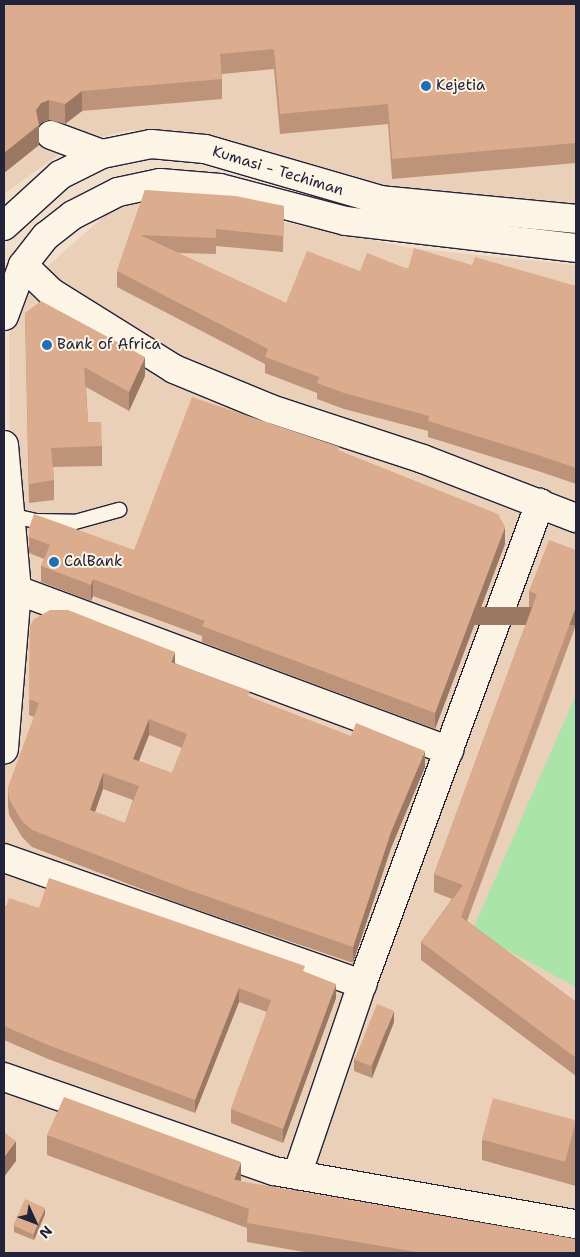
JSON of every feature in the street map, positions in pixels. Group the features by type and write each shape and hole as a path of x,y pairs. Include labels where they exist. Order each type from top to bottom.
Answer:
{"street":[{"path":"51,136 102,154"},
{"name":"Kumasi - Techiman","path":"7,213 60,174 102,154 151,144 205,149 380,200 576,219"},
{"path":"4,316 23,265 46,236 73,216 118,192 160,183 220,188 346,221 576,248"},
{"path":"23,265 50,292 174,369 271,409 423,459 576,518"},
{"path":"4,445 17,590 4,749"},
{"path":"297,1175 362,984 540,503"},
{"path":"17,590 449,751"},
{"path":"4,858 362,984"},
{"path":"4,1077 274,1171 576,1224"}],"lane":[{"path":"10,515 36,521 75,522 119,510"}],"shaded area":[{"name":"Kejetia","path":"4,4 576,4 576,215 363,190 231,140 130,130 75,143 4,194"},
{"path":"119,203 191,203 411,248 576,265 576,1253 4,1253 4,681 10,563 9,334 33,279"}],"green space":[{"path":"576,695 576,987 472,931"}],"building":[{"name":"Kejetia","path":"6,4 576,4 576,143 392,159 388,104 280,114 274,49 220,54 222,79 82,91 65,104 49,100 41,103 36,110 39,125 4,153 4,12"},
{"path":"145,190 236,196 284,206 283,236 216,229 216,238 140,235 286,303 307,251 360,271 367,253 408,269 414,248 472,265 475,257 576,286 576,468 428,421 429,416 344,393 317,383 319,377 265,357 268,349 117,271"},
{"path":"41,301 145,357 129,392 84,367 88,422 101,422 102,446 51,448 54,480 29,484 25,313"},
{"path":"192,397 340,447 338,450 498,514 505,527 435,713 202,626 205,621 93,579 91,585 41,566 50,545 29,537 29,528 34,514 134,550"},
{"path":"549,540 576,550 576,607 461,917 576,1002 576,1058 421,942 463,885 434,874 537,594 529,591"},
{"path":"50,610 68,610 175,652 171,662 250,691 248,696 351,736 356,723 425,751 391,832 353,947 183,888 32,830 22,821 9,799 8,788 39,703 29,699 30,626 34,619","holes":["149,719 187,734 172,773 133,759","103,773 139,786 125,823 90,810"]},
{"path":"49,878 305,966 303,971 336,984 283,1129 231,1109 271,1000 239,988 195,1100 48,1045 4,1026 4,906 6,907 9,898 39,908"},
{"path":"377,1004 394,1011 371,1066 355,1060"},
{"path":"64,1097 241,1162 234,1180 576,1239 576,1253 422,1253 247,1223 249,1209 47,1135"},
{"path":"493,1098 576,1120 565,1162 482,1140"},
{"path":"4,1132 16,1141 4,1157"},
{"path":"25,1199 45,1208 33,1234 13,1225"}],"place":[{"name":"Kejetia","path":"426,86"},
{"name":"Bank of Africa","path":"47,345"},
{"name":"CalBank","path":"54,562"}]}
